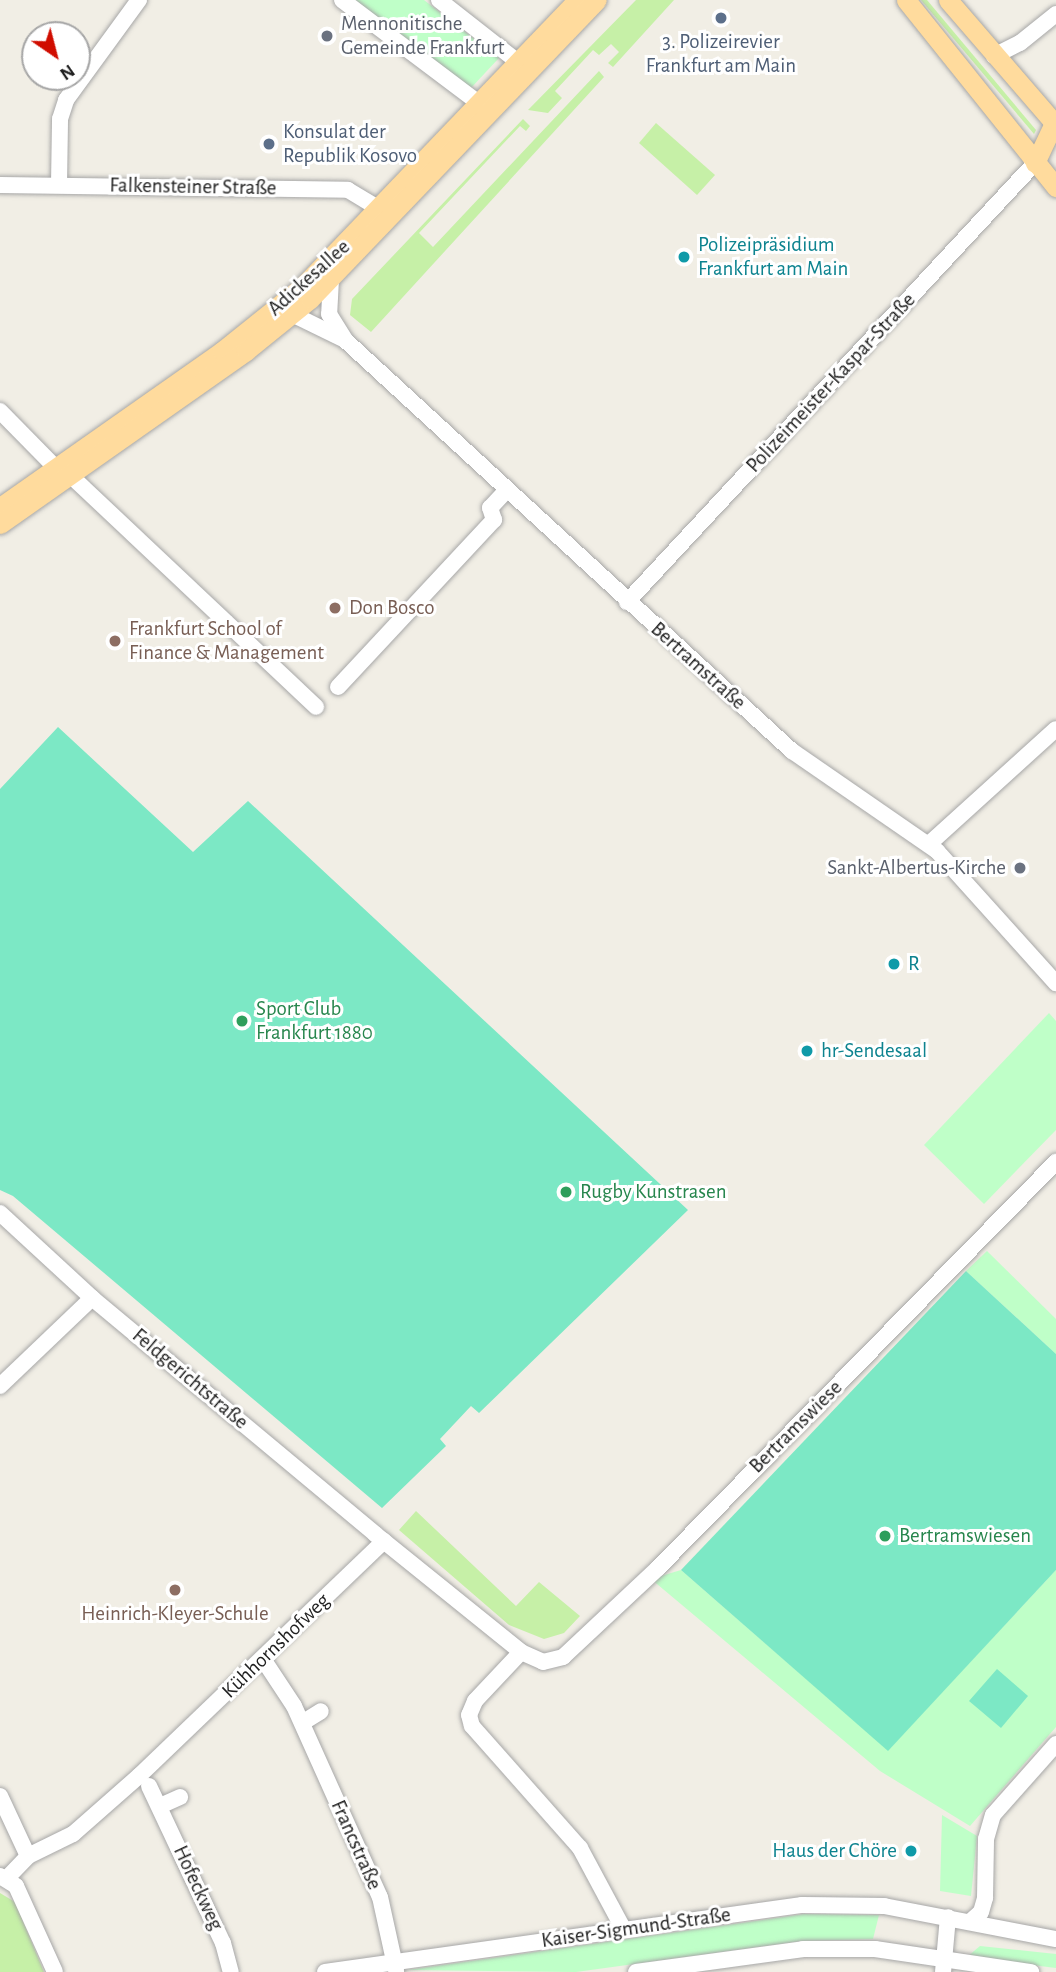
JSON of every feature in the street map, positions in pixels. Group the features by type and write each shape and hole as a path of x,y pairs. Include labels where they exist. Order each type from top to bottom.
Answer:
{"main road":[{"name":"Adickesallee","path":"0,524 63,471 249,330 324,267 577,0"},
{"name":"Adickesallee","path":"0,507 63,471 292,314 331,279 597,0"},
{"path":"905,0 1056,187"},
{"path":"948,0 995,56 1053,133"},
{"path":"1020,145 1053,133"},
{"path":"1035,163 1053,133"},
{"path":"1035,163 1056,160"}],"street":[{"path":"59,185 60,118 66,100 139,0"},
{"path":"342,0 480,104"},
{"path":"439,0 518,62"},
{"path":"995,56 1016,45 1056,14"},
{"name":"Polizeimeister-Kaspar-Straße","path":"627,602 1035,163"},
{"name":"Falkensteiner Straße","path":"0,185 348,190 381,209"},
{"name":"Bertramstraße","path":"331,279 329,314 345,340 792,751 929,845 1056,983"},
{"name":"Bertramstraße","path":"292,314 345,340"},
{"path":"0,411 316,707"},
{"path":"338,687 494,520 490,508 507,490"},
{"path":"929,845 1056,729"},
{"name":"Bertramswiese","path":"521,1652 543,1662 563,1657 658,1568 1056,1162"},
{"name":"Feldgerichtstraße","path":"0,1213 92,1298 384,1541"},
{"path":"0,1386 92,1298"},
{"path":"384,1541 521,1652 475,1701 469,1715 472,1726 580,1848 624,1930"},
{"name":"Kühhornshofweg","path":"4,1877 28,1856 73,1834 263,1659 384,1541"},
{"name":"Francstraße","path":"263,1659 294,1706 380,1897 395,1967"},
{"path":"302,1723 321,1711"},
{"path":"971,1922 981,1912 985,1898 986,1839 993,1815 1056,1744"},
{"name":"Hofeckweg","path":"149,1786 223,1943 231,1972"},
{"path":"0,1796 28,1856"},
{"path":"160,1807 180,1797"},
{"path":"4,1877 55,1972"},
{"name":"Kaiser-Sigmund-Straße","path":"325,1972 395,1967 802,1905 884,1906 1056,1939"},
{"path":"944,1966 948,1917"},
{"name":"Kaiser-Sigmund-Straße","path":"636,1972 803,1949 875,1948 944,1966 1031,1972"}],"green space":[{"path":"347,0 424,0 499,58 470,89"},
{"path":"636,0 674,0 613,67 608,63 619,52 611,44 599,55 593,50 555,91 562,98 548,113 528,110"},
{"path":"921,0 927,0 1036,130 1034,134"},
{"path":"599,71 604,77 371,332 350,315 352,299 523,119 530,126 526,131 520,126 419,233 433,247"},
{"path":"656,123 715,175 697,195 639,143"},
{"name":"Sport Club Frankfurt 1880","path":"58,727 193,852 248,801 688,1210 479,1413 471,1406 440,1439 446,1446 382,1508 13,1196 0,1190 0,789"},
{"path":"1049,1013 1056,1021 1056,1130 984,1204 924,1145"},
{"path":"987,1251 1056,1319 1056,1354 966,1271"},
{"name":"Bertramswiesen","path":"966,1271 1056,1354 1056,1570 888,1751 681,1570"},
{"path":"416,1511 516,1606 539,1582 580,1616 564,1633 544,1639 509,1625 399,1530"},
{"name":"Bertramswiesen","path":"681,1570 888,1750 1056,1570 1056,1727 970,1826 880,1771 651,1579"},
{"path":"997,1669 1028,1696 1001,1728 969,1701"},
{"path":"942,1815 977,1836 971,1896 940,1891"},
{"path":"0,1893 15,1902 44,1972 0,1972"},
{"path":"804,1914 879,1915 873,1939 802,1941 576,1972 407,1970"},
{"path":"980,1946 1056,1954 1056,1968 967,1957"}],"place":[{"name":"3. Polizeirevier Frankfurt am Main","path":"721,18"},
{"name":"Mennonitische Gemeinde Frankfurt","path":"327,36"},
{"name":"Konsulat der Republik Kosovo","path":"269,144"},
{"name":"Polizeipräsidium Frankfurt am Main","path":"684,257"},
{"name":"Don Bosco","path":"335,608"},
{"name":"Frankfurt School of Finance & Management","path":"115,641"},
{"name":"Sankt-Albertus-Kirche","path":"1020,868"},
{"name":"R","path":"894,964"},
{"name":"Sport Club Frankfurt 1880","path":"242,1021"},
{"name":"hr-Sendesaal","path":"807,1051"},
{"name":"Rugby Kunstrasen","path":"566,1192"},
{"name":"Bertramswiesen","path":"885,1536"},
{"name":"Heinrich-Kleyer-Schule","path":"175,1590"},
{"name":"Haus der Chöre","path":"911,1851"}]}
